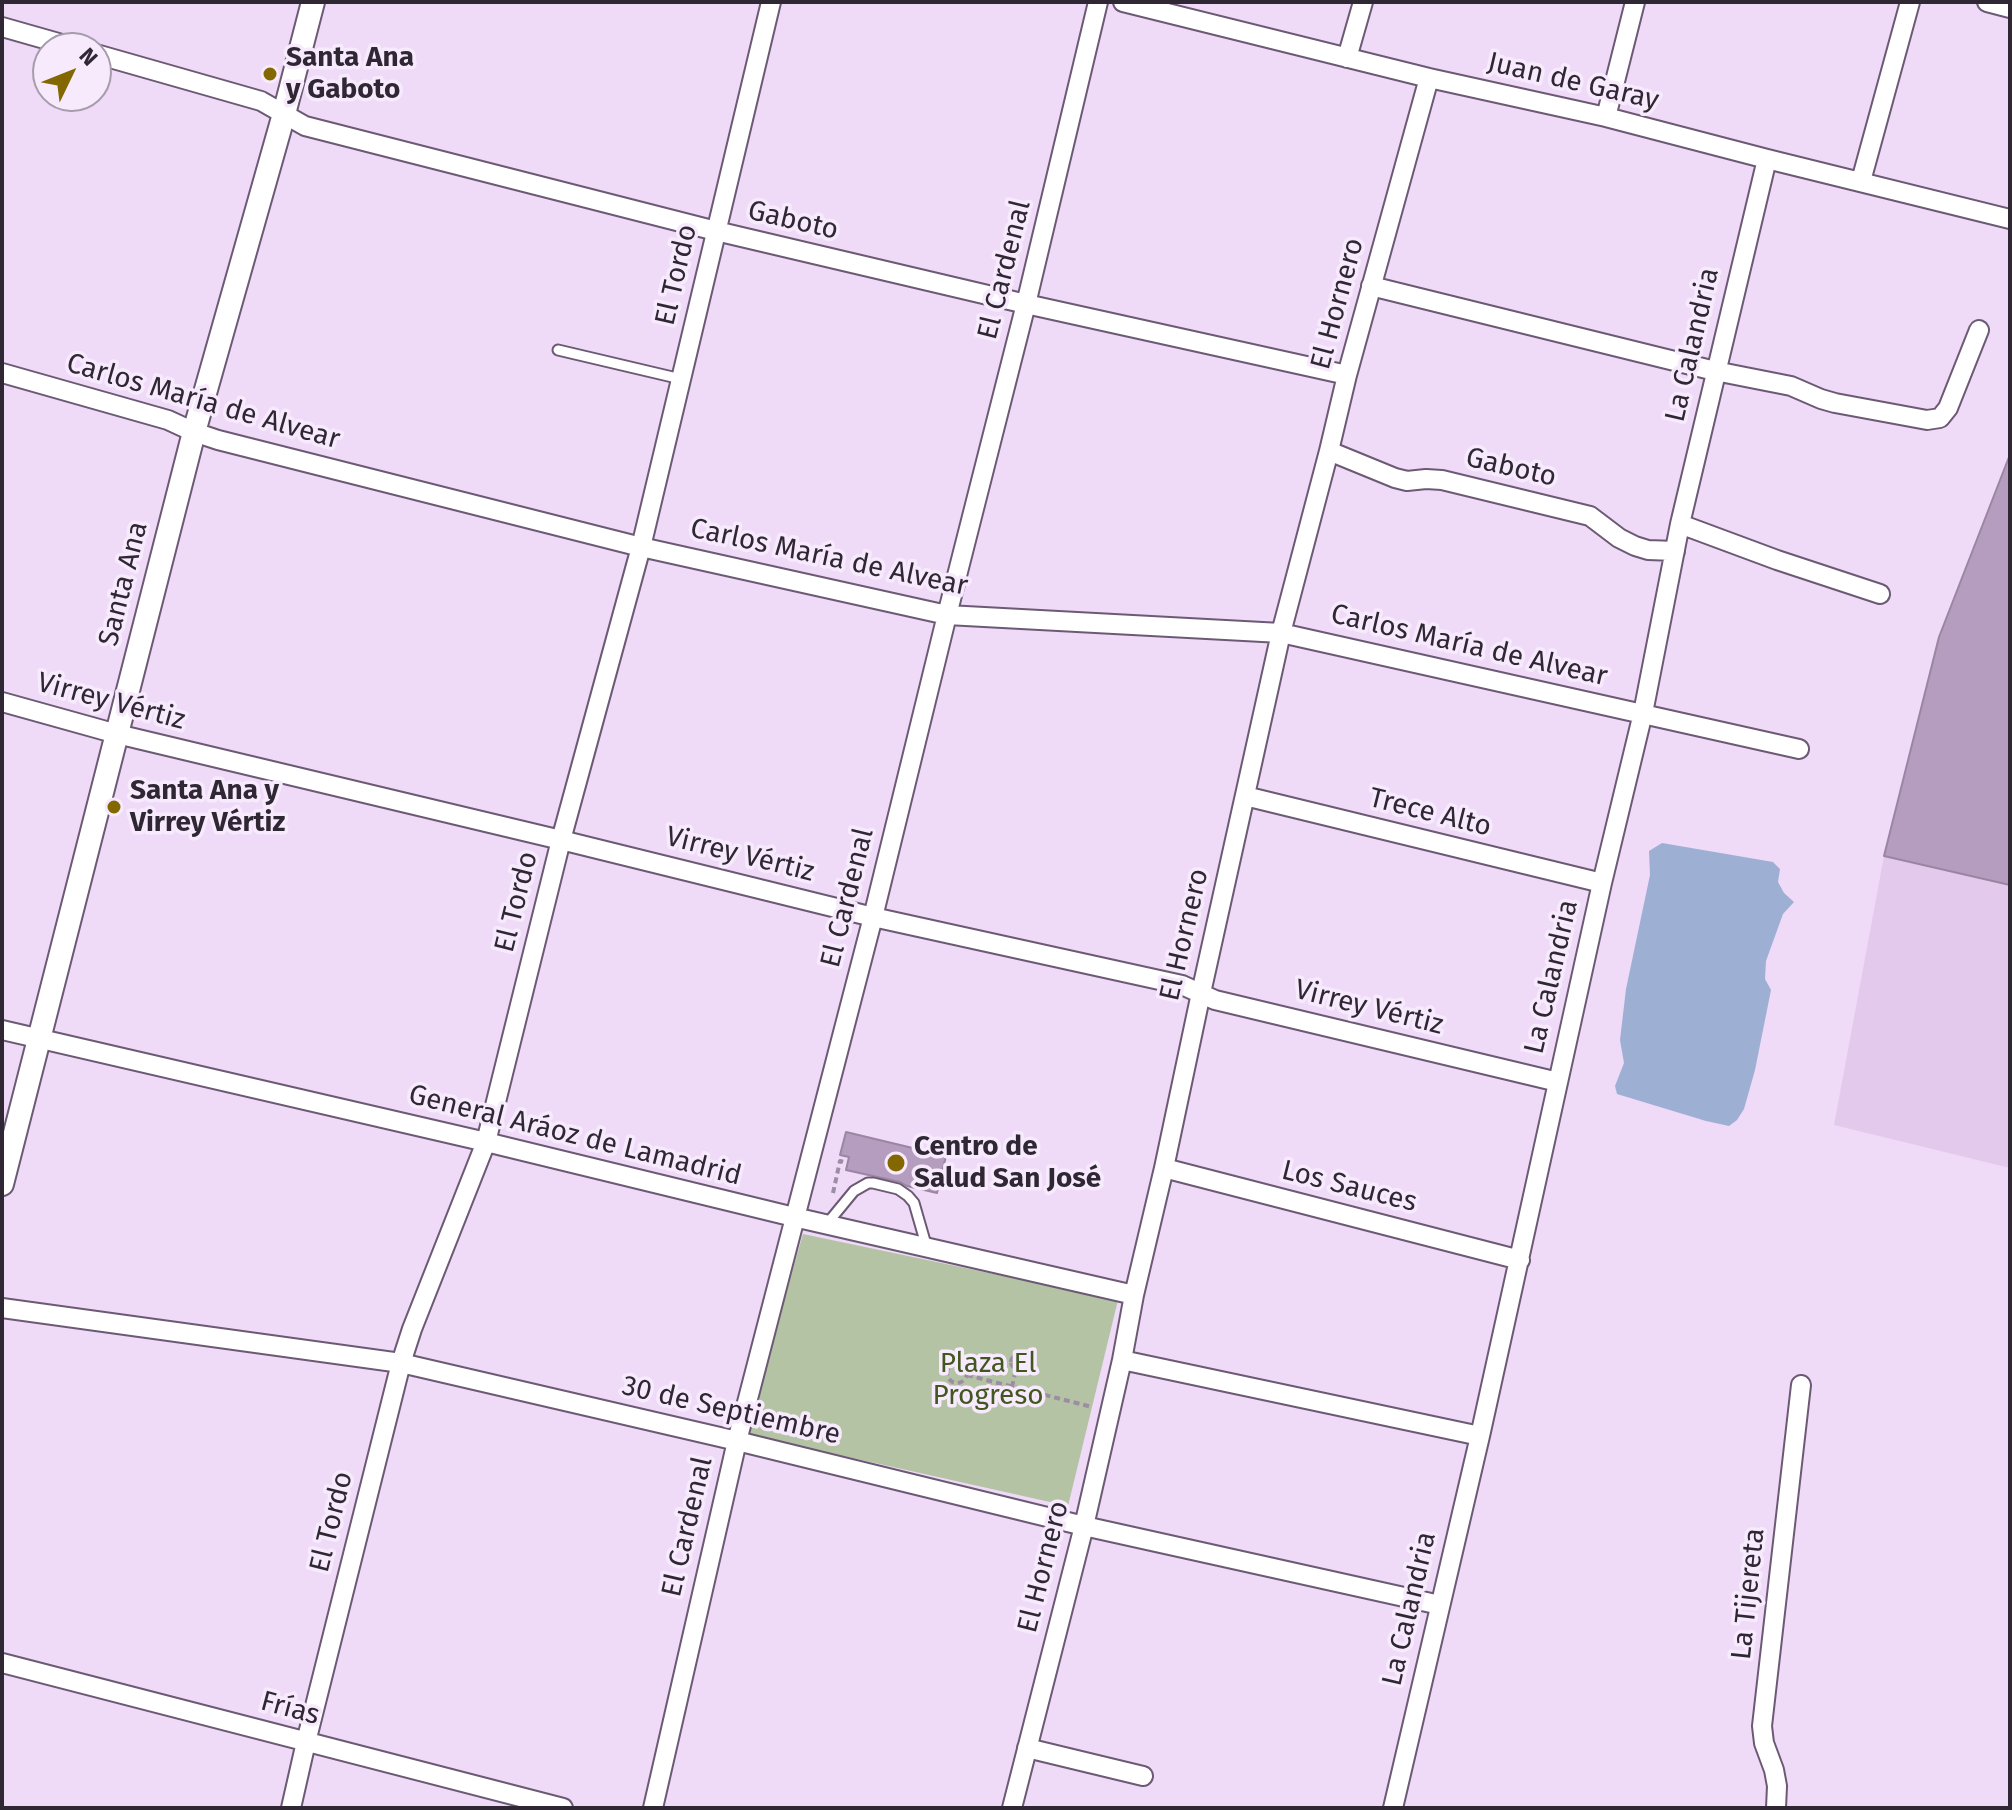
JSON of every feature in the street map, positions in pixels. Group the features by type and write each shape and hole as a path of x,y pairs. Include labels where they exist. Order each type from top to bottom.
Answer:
{"street":[{"name":"Santa Ana","path":"2,1184 194,432 313,2"},
{"name":"El Tordo","path":"291,1808 401,1363 486,1142 561,840 641,547 771,2"},
{"name":"El Cardenal","path":"653,1808 737,1441 873,917 1098,2"},
{"name":"Juan de Garay","path":"1123,2 1429,78 1606,117 2010,219"},
{"path":"1347,58 1363,2"},
{"path":"1606,117 1635,2"},
{"path":"1861,181 1910,2"},
{"path":"1987,2 2010,8"},
{"path":"2,27 32,36"},
{"name":"Gaboto","path":"112,59 261,101 305,126 716,231 1347,375"},
{"name":"El Hornero","path":"1012,1808 1084,1526 1281,633 1347,375 1429,78"},
{"name":"La Calandria","path":"1393,1808 1643,713 1680,524 1767,159"},
{"path":"1371,286 1715,371 1791,386 1835,403 1927,420 1940,418 1948,408 1979,330"},
{"name":"Carlos María de Alvear","path":"2,373 168,420 218,440 641,547 947,615 1281,633 1799,749"},
{"name":"Gaboto","path":"1329,451 1407,481 1442,480 1590,516 1635,546 1675,551"},
{"path":"1680,524 1880,594"},
{"name":"Virrey Vértiz","path":"2,702 117,734 873,917 1182,985 1215,1000 1558,1082"},
{"name":"Trece Alto","path":"1245,796 1602,883"},
{"name":"General Aráoz de Lamadrid","path":"2,1030 794,1217 830,1219 927,1248 1134,1295"},
{"name":"Los Sauces","path":"1164,1168 1520,1260"},
{"name":"30 de Septiembre","path":"2,1308 401,1363 1084,1526 1440,1605"},
{"path":"1122,1360 1480,1436"},
{"name":"La Tijereta","path":"1776,1808 1777,1786 1762,1726 1801,1385"},
{"name":"Frías","path":"2,1663 563,1808"},
{"path":"1027,1748 1143,1776"}],"lane":[{"path":"558,350 681,379"},
{"path":"830,1219 854,1191 868,1183 898,1189 914,1203 927,1248"}],"path":[{"path":"830,1219 840,1161 845,1162"},
{"path":"960,1363 967,1369 967,1375 961,1383 953,1382 948,1378 947,1371 951,1365 960,1363"},
{"path":"1012,1387 1016,1369"},
{"path":"967,1375 1110,1412"}],"shaded area":[{"path":"2010,457 2010,1168 1834,1125 1884,856 1939,637"}],"green space":[{"name":"Plaza El Progreso","path":"803,1234 1118,1300 1068,1506 745,1434"}],"water":[{"path":"1662,843 1773,862 1780,869 1778,882 1794,902 1783,914 1766,961 1765,979 1771,990 1755,1070 1744,1109 1729,1126 1617,1094 1615,1086 1624,1063 1620,1040 1626,989 1650,875 1649,851"}],"building":[{"path":"2009,457 2010,885 1884,856 1939,637"},
{"name":"Centro de Salud San José","path":"846,1132 946,1156 937,1193 846,1170 849,1157 840,1155"}],"place":[{"name":"Santa Ana y Gaboto","path":"270,74"},
{"name":"Santa Ana y Virrey Vértiz","path":"114,807"},
{"name":"Centro de Salud San José","path":"896,1163"}]}
